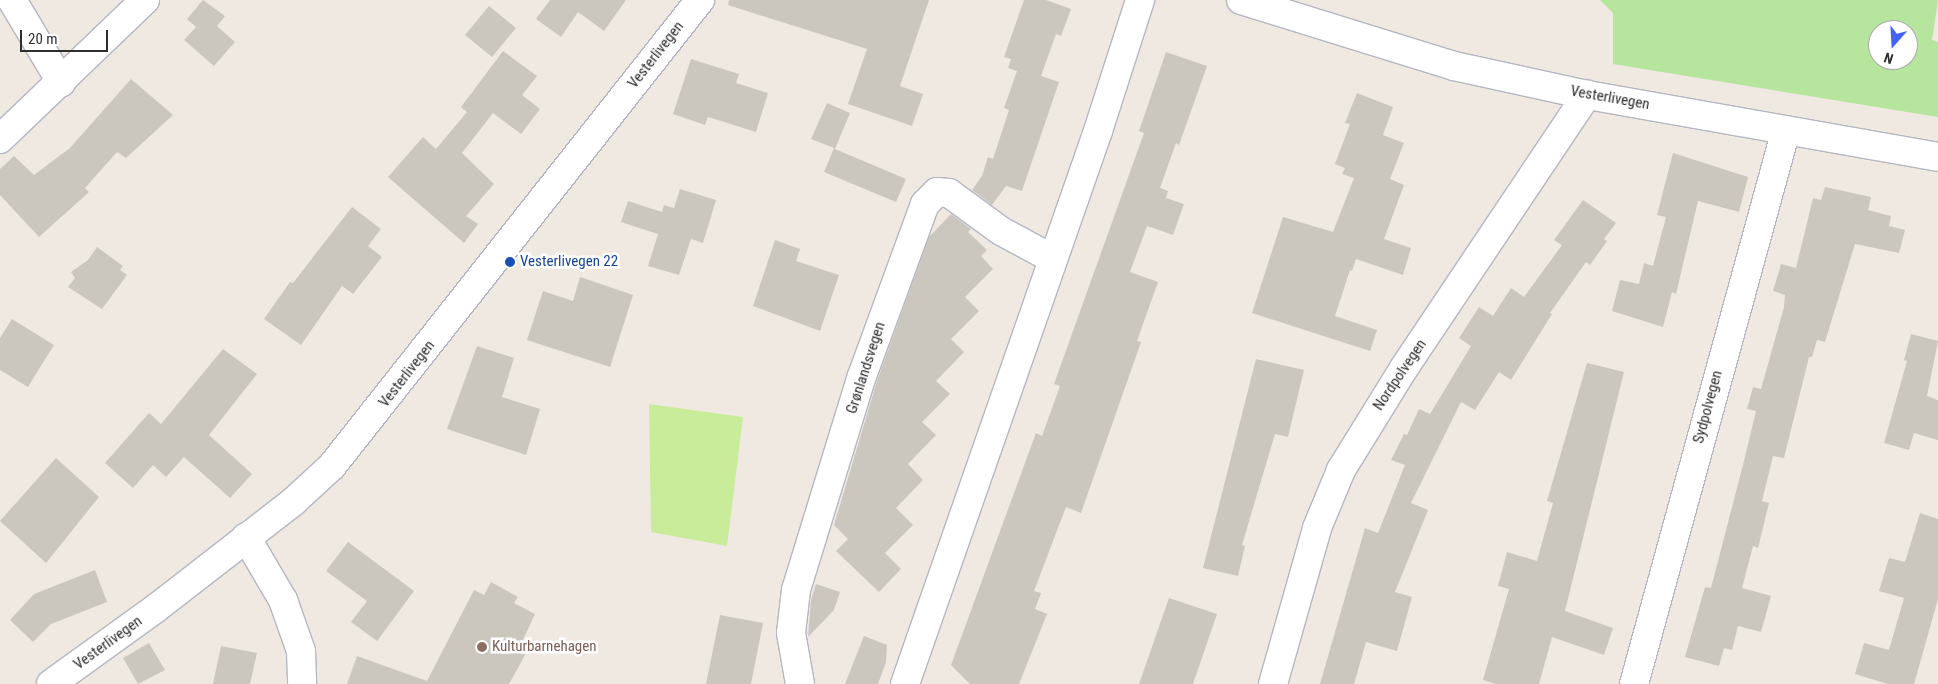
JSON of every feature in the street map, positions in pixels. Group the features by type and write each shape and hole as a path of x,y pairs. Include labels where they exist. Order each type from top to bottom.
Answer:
{"street":[{"path":"12,0 61,82"},
{"path":"0,139 145,0"},
{"name":"Vesterlivegen","path":"52,684 155,609 311,486 357,437 700,0"},
{"path":"905,684 1053,259 1140,0"},
{"name":"Vesterlivegen","path":"1241,0 1291,7 1414,56 1587,95 1938,157"},
{"name":"Nordpolvegen","path":"1272,684 1317,528 1341,470 1404,368 1587,95"},
{"name":"Sydpolvegen","path":"1634,684 1786,130"},
{"name":"Grønlandsvegen","path":"800,684 791,633 796,590 862,376 925,204 937,192 949,193 1001,231 1053,259"},
{"path":"246,537 283,600 301,650 302,684"}],"green space":[{"path":"1600,0 1938,0 1932,40 1938,42 1938,117 1613,64 1613,13"},
{"path":"649,404 743,417 727,546 651,532"}],"building":[{"path":"203,0 225,16 217,26 235,42 214,66 184,40 196,27 187,19"},
{"path":"550,0 626,0 604,31 578,12 561,37 536,19"},
{"path":"729,0 929,0 900,86 923,94 912,126 848,104 867,49 728,5"},
{"path":"1024,0 1046,0 1071,9 1061,36 1056,34 1041,76 1059,82 1022,191 1006,186 992,205 972,190 982,176 988,157 993,159 1009,110 1004,108 1017,71 1008,68 1011,59 1004,57"},
{"path":"489,6 516,28 492,57 465,35"},
{"path":"503,51 537,76 522,95 540,109 521,134 493,113 462,153 494,184 466,216 478,224 464,243 388,177 423,137 436,149 467,112 461,107"},
{"path":"1166,52 1207,66 1179,145 1176,143 1160,188 1168,191 1166,198 1184,204 1173,235 1147,226 1130,272 1158,282 1137,341 1141,342 1081,513 1066,507 1034,591 1041,593 1035,609 1047,614 1019,684 970,684 951,665 1036,433 1042,436 1060,386 1054,384 1144,133 1139,131"},
{"path":"691,59 739,74 736,83 768,93 756,132 708,117 705,125 673,114"},
{"path":"131,79 173,115 126,158 117,152 85,188 89,192 39,237 0,195 0,169 14,156 34,175 70,148"},
{"path":"1357,93 1393,107 1383,135 1404,143 1390,179 1404,185 1384,239 1411,248 1403,275 1356,259 1352,271 1350,270 1335,316 1377,330 1370,351 1252,313 1283,217 1333,232 1354,178 1342,174 1345,168 1335,164 1350,124 1345,123"},
{"path":"827,103 850,113 835,149 906,179 896,202 824,172 834,148 811,139"},
{"path":"1673,153 1748,177 1739,212 1698,201 1676,294 1672,292 1663,327 1612,311 1620,280 1639,284 1644,263 1653,266 1666,217 1657,215"},
{"path":"1825,187 1871,197 1868,210 1891,216 1889,226 1905,230 1899,253 1855,244 1825,342 1817,340 1812,357 1809,357 1784,458 1773,456 1762,501 1769,503 1758,548 1753,546 1742,588 1771,596 1761,632 1738,626 1732,650 1724,648 1719,666 1685,657 1705,587 1711,588 1744,461 1756,411 1747,409 1753,387 1761,389 1784,307 1785,295 1773,291 1781,264 1796,268 1813,198 1821,200"},
{"path":"680,189 716,200 703,243 691,239 679,275 648,266 658,234 621,222 628,201 662,212 664,205 674,208"},
{"path":"1583,200 1616,223 1604,239 1607,241 1590,265 1586,262 1550,313 1552,314 1511,380 1499,372 1475,410 1461,402 1411,503 1428,510 1395,592 1412,597 1397,651 1366,642 1354,684 1320,684 1365,528 1378,533 1405,465 1391,460 1404,434 1407,435 1419,409 1430,414 1471,346 1459,338 1479,307 1493,316 1511,288 1524,297 1562,245 1554,240"},
{"path":"352,207 381,229 368,246 382,257 353,294 342,286 301,345 264,319 290,282 293,283"},
{"path":"951,214 971,229 968,232 987,250 981,256 993,269 965,297 979,311 951,339 964,352 936,381 950,394 922,422 936,435 908,464 923,480 896,508 913,525 885,553 901,569 879,592 836,551 848,539 834,525 877,381 929,237"},
{"path":"775,240 800,249 796,261 839,275 820,331 753,306"},
{"path":"97,247 123,266 120,270 127,275 102,309 68,287 75,278 71,272 88,260"},
{"path":"580,277 633,295 610,367 527,340 543,291 573,301"},
{"path":"12,319 54,345 28,387 0,370 0,338"},
{"path":"1911,334 1938,341 1927,396 1938,400 1938,440 1914,433 1909,450 1884,443 1907,361 1904,360"},
{"path":"477,346 514,358 502,397 540,409 526,455 447,429"},
{"path":"223,349 257,374 209,435 252,474 230,498 184,457 166,477 153,465 133,488 105,463 149,413 161,424"},
{"path":"1256,359 1304,370 1288,437 1275,434 1242,545 1245,546 1238,576 1203,568"},
{"path":"1587,363 1624,372 1565,611 1613,628 1604,655 1552,637 1539,684 1496,684 1483,680 1509,589 1498,586 1507,552 1537,561 1553,503 1547,501"},
{"path":"56,458 99,497 46,563 0,521"},
{"path":"1920,513 1938,519 1938,599 1914,684 1888,684 1855,674 1864,643 1889,650 1904,598 1879,591 1889,558 1905,562"},
{"path":"348,542 414,591 377,641 351,622 367,601 326,571"},
{"path":"95,570 107,602 51,624 33,642 10,620 34,594"},
{"path":"491,582 518,597 514,603 535,614 521,644 527,647 524,657 509,684 347,684 357,656 427,681 474,590 484,595"},
{"path":"816,584 840,592 834,610 808,637 811,600"},
{"path":"1169,598 1217,614 1193,684 1139,684"},
{"path":"720,615 763,623 751,684 706,684"},
{"path":"864,636 887,645 886,662 878,684 845,684"},
{"path":"149,643 165,670 138,684 123,658"},
{"path":"221,646 257,653 250,684 213,684"}],"place":[{"name":"Vesterlivegen 22","path":"510,262"},
{"name":"Kulturbarnehagen","path":"482,647"}]}
